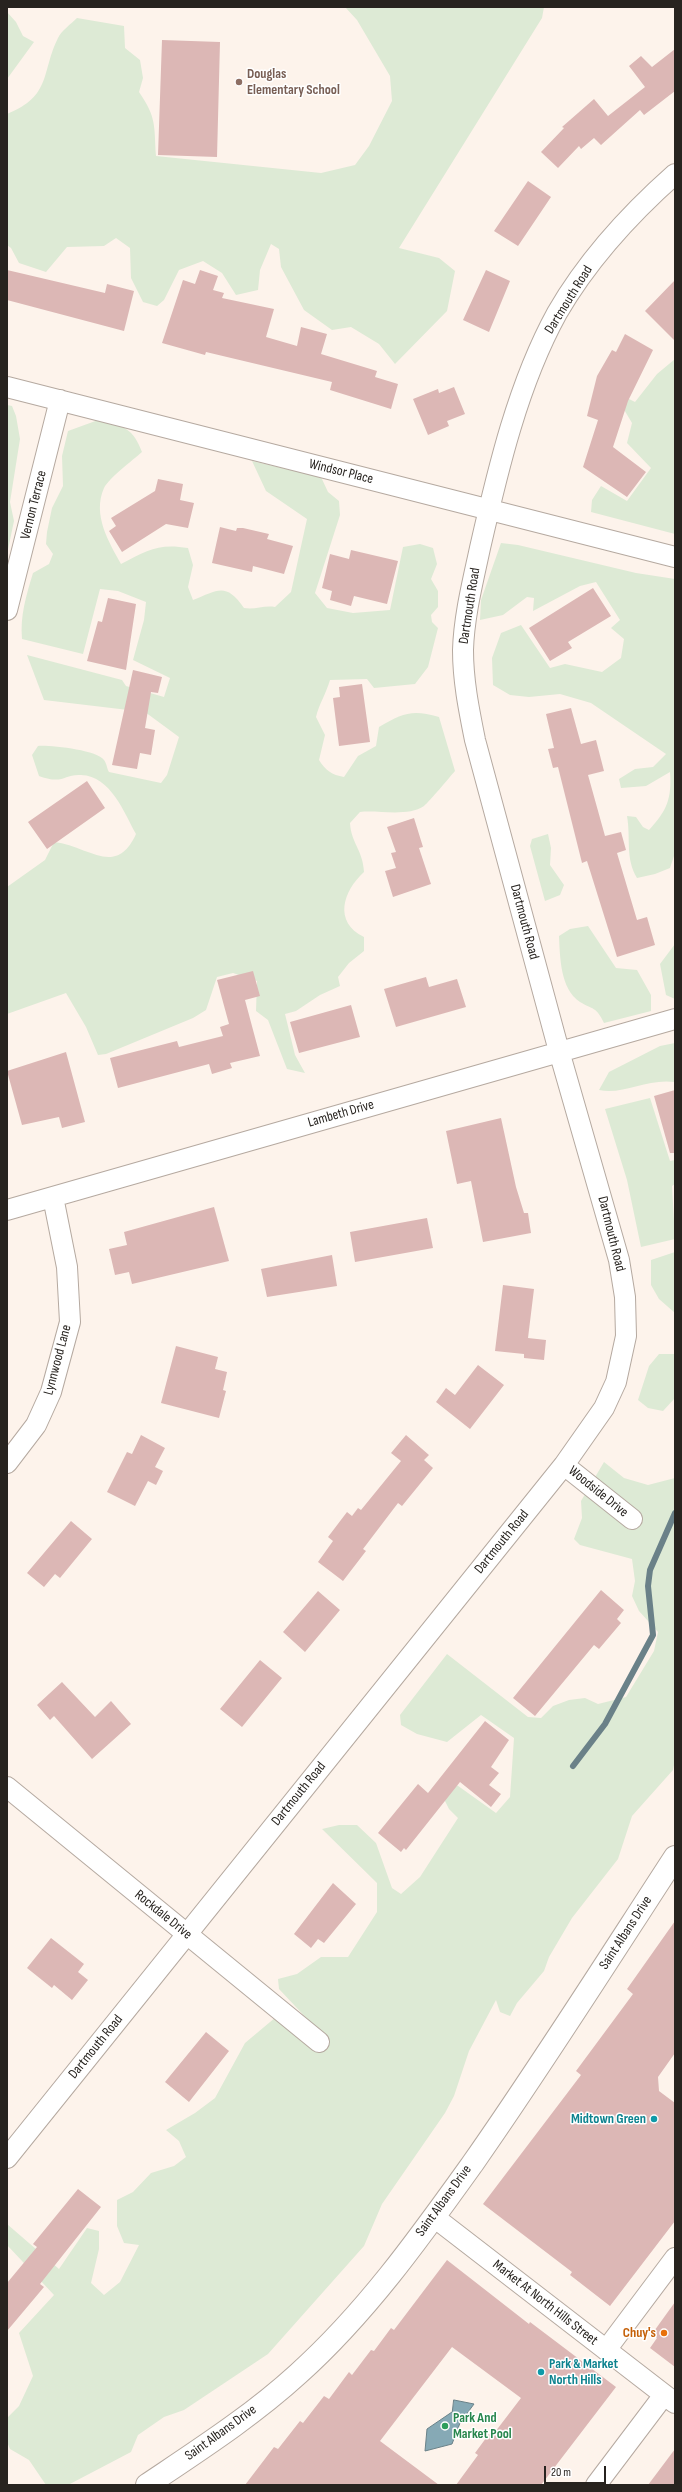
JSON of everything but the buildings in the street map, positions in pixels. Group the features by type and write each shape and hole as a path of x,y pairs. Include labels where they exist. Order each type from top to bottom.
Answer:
{"street":[{"name":"Dartmouth Road","path":"7,2158 564,1465 604,1408 616,1382 624,1352 626,1318 619,1260 559,1051 475,740 465,689 463,649 468,608 489,510 522,396 543,342 558,312 590,264 632,217 675,174"},
{"name":"Windsor Place","path":"7,387 675,557"},
{"name":"Vernon Terrace","path":"7,610 60,400"},
{"name":"Lambeth Drive","path":"7,1210 675,1019"},
{"name":"Lynnwood Lane","path":"7,1463 36,1425 52,1392 70,1322 68,1267 52,1197"},
{"name":"Woodside Drive","path":"564,1465 632,1519"},
{"name":"Rockdale Drive","path":"7,1788 319,2042"},
{"name":"Saint Albans Drive","path":"147,2485 223,2434 298,2374 353,2319 434,2217 539,2069 675,1857"},
{"name":"Market At North Hills Street","path":"434,2217 669,2399"},
{"path":"606,2350 675,2258"},
{"path":"596,2485 669,2399"}],"green space":[{"path":"345,7 544,7 542,18 399,248 439,258 455,271 447,311 395,364 379,344 351,327 332,330 304,310 281,267 279,249 271,244 260,270 258,290 236,295 222,273 203,261 179,270 164,300 157,306 143,302 131,278 130,248 116,238 104,246 67,247 46,272 19,263 11,248 7,245 7,114 21,107 32,99 38,91 43,82 59,35 77,18 124,26 125,48 140,60 143,78 139,92 149,109 154,122 156,156 321,173 355,165 369,146 392,101 390,76 357,20"},
{"path":"7,12 16,22 23,36 34,42 7,79"},
{"path":"675,359 675,534 591,512 592,500 601,486 627,501 651,468 627,443 632,423 613,391 635,402 657,374"},
{"path":"7,405 12,406 16,416 20,439 10,502 14,521 7,554"},
{"path":"101,419 116,424 131,433 139,444 142,452 116,474 104,488 100,508 101,518 112,547 121,564 146,551 161,547 169,546 188,548 193,565 188,587 193,600 209,593 221,590 232,594 244,608 275,607 291,592 307,519 266,491 252,461 321,477 328,492 339,501 340,515 315,593 327,608 353,613 390,610 403,547 420,544 433,548 437,564 431,579 438,591 438,607 431,615 432,622 438,628 428,667 415,684 374,688 367,679 330,680 316,717 325,735 319,760 329,772 344,777 358,756 376,746 379,727 401,716 422,713 439,717 455,771 424,806 402,812 360,812 350,823 352,836 362,858 364,872 351,888 344,906 348,923 354,931 364,937 364,951 349,963 338,977 340,986 320,995 296,1011 285,1014 295,1055 305,1073 287,1069 268,1020 256,1011 257,981 233,973 217,977 206,1010 193,1018 106,1054 98,1055 86,1027 66,993 7,1014 7,887 45,860 54,842 101,856 110,857 120,854 128,847 136,834 115,797 101,782 91,777 81,775 54,780 39,776 32,755 38,746 62,747 83,751 100,756 106,763 109,772 161,783 167,775 179,737 145,712 44,700 27,655 122,680 126,686 164,697 170,678 133,660 144,620 146,602 118,591 100,589 83,654 22,639 23,614 33,573 49,564 53,554 46,544 47,532 52,508 63,486 62,456 68,431"},
{"path":"501,543 518,545 636,573 675,579 675,853 670,868 655,874 637,878 631,863 627,816 636,817 643,827 649,830 660,817 667,804 670,789 670,772 646,786 621,788 619,779 635,769 653,767 666,754 591,703 560,694 529,697 510,695 493,685 492,658 501,633 521,625 550,668 565,664 602,672 621,658 624,639 611,628 620,620 596,582 580,586 533,611 534,598 527,597 503,615 480,620 481,600"},
{"path":"548,834 551,848 550,865 564,885 560,895 545,901 530,846 532,839"},
{"path":"588,926 616,968 637,970 651,995 651,1011 604,1023 594,1009 580,1002 573,996 568,989 562,972 559,936 570,929"},
{"path":"675,944 675,999 666,995 660,964"},
{"path":"675,1043 675,1082 655,1082 617,1090 599,1090 609,1072 660,1046"},
{"path":"650,1098 670,1161 675,1160 675,1184 672,1186 675,1239 641,1247 627,1180 605,1109"},
{"path":"675,1252 675,1313 659,1299 651,1285 651,1260"},
{"path":"659,1354 675,1354 675,1398 663,1411 648,1408 638,1400 649,1366"},
{"path":"604,1462 624,1478 648,1485 675,1478 675,1760 673,1770 632,1816 618,1859 572,1918 549,1957 544,1971 517,2003 510,2016 500,2012 496,2000 469,2051 454,2096 445,2113 382,2204 364,2246 268,2354 184,2410 164,2417 138,2435 131,2452 68,2485 46,2485 29,2460 10,2449 7,2442 7,2418 19,2406 33,2376 19,2333 54,2295 7,2245 7,2224 59,2269 87,2228 99,2231 99,2249 91,2283 104,2295 120,2282 139,2245 124,2243 117,2226 117,2200 133,2192 151,2173 174,2166 186,2157 179,2141 166,2130 195,2113 215,2098 245,2043 276,2017 314,2050 326,2039 279,1989 278,1979 297,1974 321,1957 348,1957 377,1912 377,1883 322,1829 339,1825 357,1825 376,1843 392,1888 401,1894 420,1877 458,1818 449,1809 442,1795 447,1778 496,1813 510,1797 514,1738 481,1715 447,1742 417,1734 401,1725 400,1715 447,1654 528,1717 541,1718 553,1706 569,1700 585,1698 598,1704 626,1697 654,1651 658,1632 639,1611 632,1596 635,1581 632,1559 580,1545 574,1539 582,1518 581,1501"}],"water":[{"name":"Park And Market Pool","path":"454,2400 474,2404 460,2423 452,2444 425,2451 427,2429 452,2412"}],"waterway":[{"path":"573,1766 605,1724 653,1635 648,1586 650,1570 675,1513"}],"place":[{"name":"Douglas Elementary School","path":"239,82"},
{"name":"Midtown Green","path":"654,2119"},
{"name":"Chuy's","path":"664,2333"},
{"name":"Park & Market North Hills","path":"541,2372"},
{"name":"Park And Market Pool","path":"445,2426"}]}
